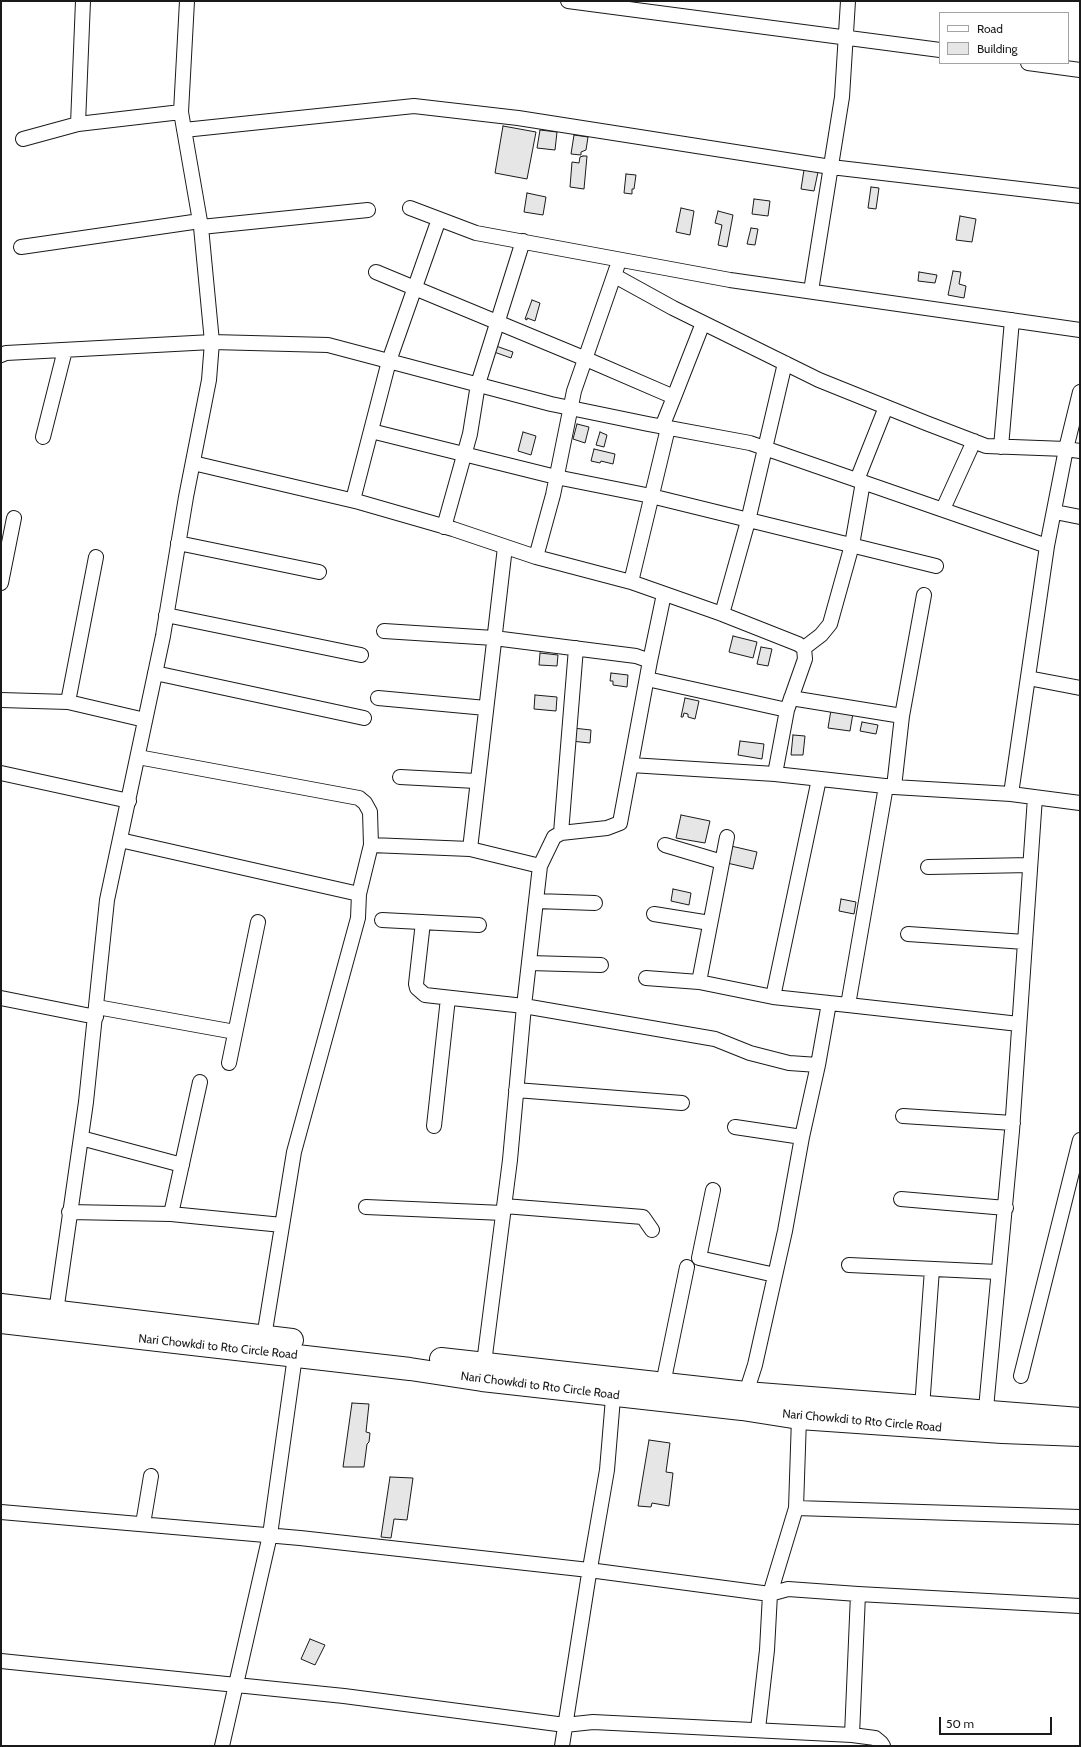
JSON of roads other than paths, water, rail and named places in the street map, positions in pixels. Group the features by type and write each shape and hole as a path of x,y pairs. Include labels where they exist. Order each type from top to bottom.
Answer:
{"highway":[{"path":"1,1305 55,1320 264,1337 483,1372"},
{"name":"Nari Chowkdi to Rto Circle Road","path":"1,1322 55,1320 295,1356 410,1369 483,1372 614,1387 799,1418 984,1422 1080,1435"},
{"path":"614,1387 663,1384 746,1393 922,1408 984,1422 1080,1419"}],"street":[{"path":"78,124 82,1"},
{"path":"55,1320 69,1212 81,1138 96,1012 107,900 155,673 209,380 212,342 200,224 181,112 187,1"},
{"path":"568,1 939,50"},
{"path":"811,291 842,97 848,1"},
{"path":"1035,64 1080,70"},
{"path":"184,130 414,106 518,118 831,167 1080,196"},
{"path":"22,139 78,124 181,112"},
{"path":"410,208 476,233 620,260 730,280 1080,330"},
{"path":"21,248 200,224 368,210"},
{"path":"353,500 389,361 439,219"},
{"path":"444,527 470,434 478,384 523,242"},
{"path":"536,557 556,477 570,408 620,260"},
{"path":"376,272 674,397"},
{"path":"614,276 703,323 819,380 986,446 1066,449 1080,451"},
{"path":"1001,447 1012,320"},
{"path":"631,582 665,427 674,397 703,323"},
{"path":"1,356 6,353 212,342 328,345 570,408 750,443 1047,546"},
{"path":"43,437 65,350"},
{"path":"722,614 748,521 785,363"},
{"path":"1011,794 1047,546 1055,512 1066,449 1080,392"},
{"path":"804,648 821,635 830,624 852,545 860,480 886,407"},
{"path":"371,431 556,477 651,496 936,566"},
{"path":"943,510 974,441"},
{"path":"193,463 353,500 444,527 536,557 631,582 722,614 798,644 804,648"},
{"path":"1055,512 1080,517"},
{"path":"1,583 14,518"},
{"path":"178,543 319,572"},
{"path":"470,849 476,781 505,547"},
{"path":"68,702 96,557"},
{"path":"483,1372 503,1210 540,866 554,837 561,833 607,828 620,823 664,594"},
{"path":"848,1005 890,787 924,595"},
{"path":"166,615 362,655"},
{"path":"384,631 494,638 636,656 650,661"},
{"path":"561,833 576,648"},
{"path":"775,774 789,704 805,660 804,648"},
{"path":"155,673 364,718"},
{"path":"1028,678 1080,688"},
{"path":"647,679 789,704 902,716"},
{"path":"378,698 486,708"},
{"path":"1,700 68,702 145,720"},
{"path":"138,757 359,798 365,803 370,812 370,846 359,894 358,918 294,1152 264,1337"},
{"path":"631,765 775,774 890,787 1011,794 1080,803"},
{"path":"1,773 128,801"},
{"path":"400,777 476,781"},
{"path":"773,997 819,779"},
{"path":"984,1422 998,1272 1006,1208 1013,1123 1035,797"},
{"path":"699,982 727,837"},
{"path":"120,840 359,894"},
{"path":"665,845 722,862"},
{"path":"370,846 470,849 540,866"},
{"path":"928,867 1030,865"},
{"path":"536,901 595,903"},
{"path":"654,914 710,923"},
{"path":"382,920 479,925"},
{"path":"229,1063 258,922"},
{"path":"423,922 417,988 425,995 524,1006 715,1039 750,1053 789,1063 818,1065"},
{"path":"908,934 1025,942"},
{"path":"529,964 601,966"},
{"path":"646,978 699,982 773,997 1019,1024"},
{"path":"1,998 235,1032"},
{"path":"434,1126 448,998"},
{"path":"746,1393 755,1364 785,1231 802,1137 830,1003"},
{"path":"171,1214 200,1082"},
{"path":"516,1090 682,1103"},
{"path":"903,1116 1013,1123"},
{"path":"735,1127 802,1137"},
{"path":"81,1138 182,1164"},
{"path":"1021,1376 1080,1140"},
{"path":"713,1190 699,1258 775,1275"},
{"path":"901,1199 1006,1208"},
{"path":"366,1207 503,1210 643,1217 652,1230"},
{"path":"69,1212 171,1214 282,1225"},
{"path":"849,1265 998,1272"},
{"path":"663,1384 687,1267"},
{"path":"922,1408 932,1269"},
{"path":"222,1746 270,1535 295,1356"},
{"path":"562,1746 589,1570 607,1470 614,1387"},
{"path":"758,1729 767,1650 770,1594 796,1508 799,1418"},
{"path":"143,1524 151,1476"},
{"path":"796,1508 1080,1517"},
{"path":"1,1512 270,1535 589,1570 770,1594 788,1589 1080,1606"},
{"path":"852,1735 858,1594"},
{"path":"1,1661 344,1696 565,1725 593,1722 758,1729 852,1735 875,1738 883,1746"}]}
